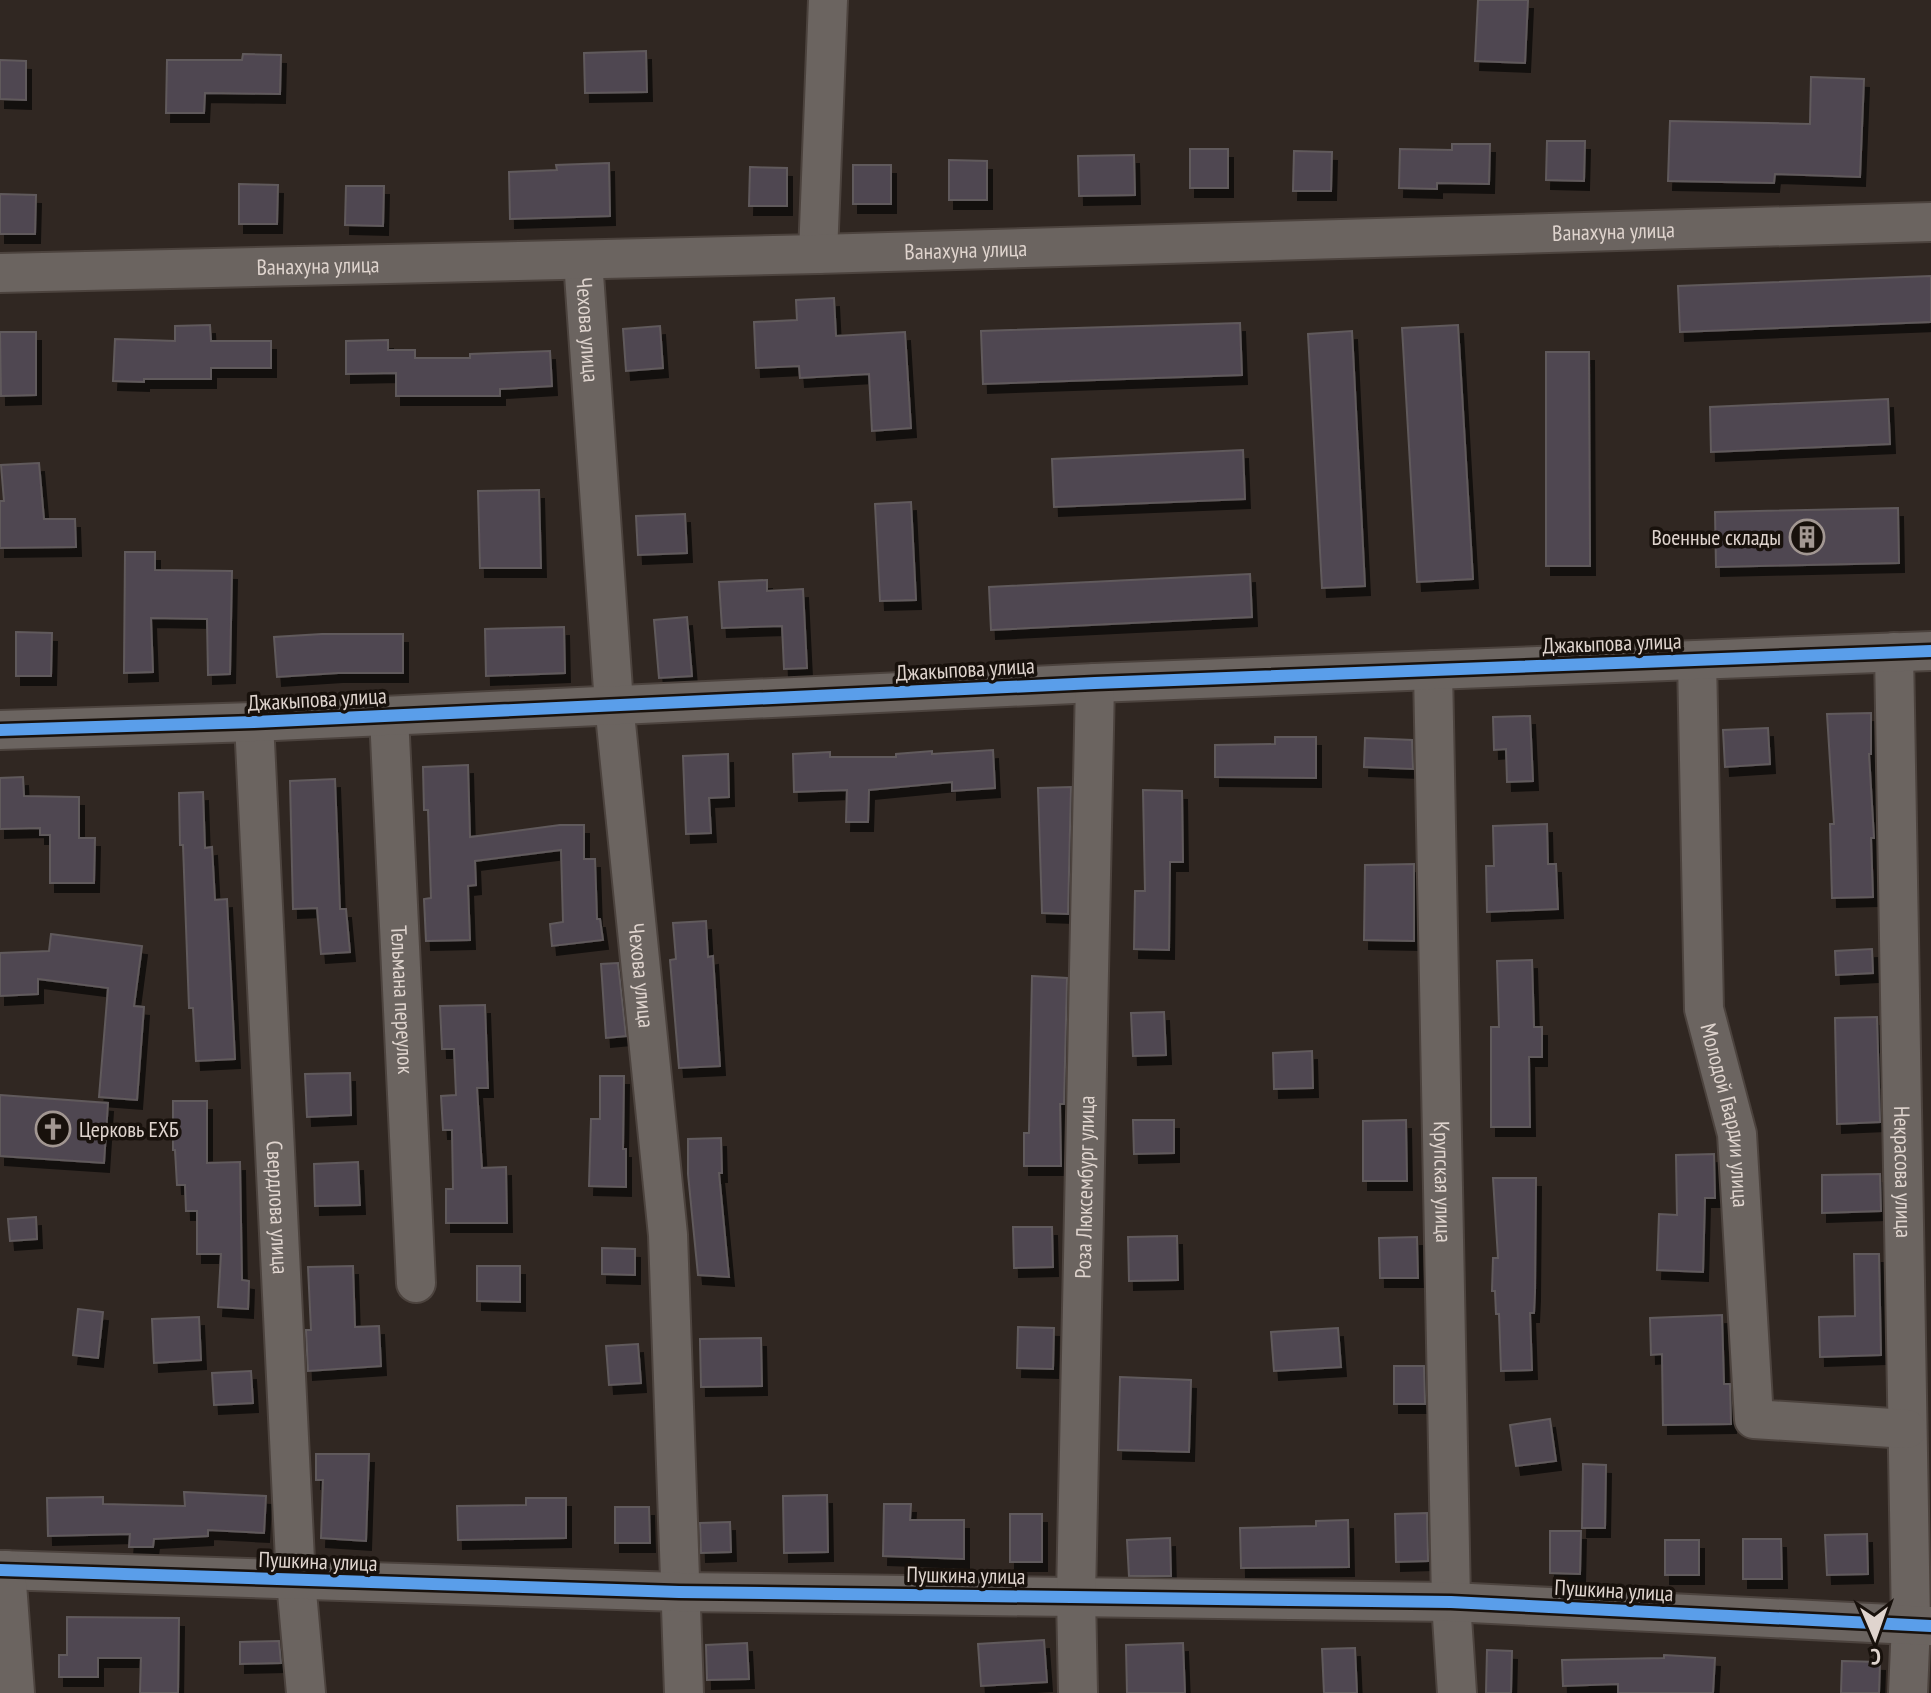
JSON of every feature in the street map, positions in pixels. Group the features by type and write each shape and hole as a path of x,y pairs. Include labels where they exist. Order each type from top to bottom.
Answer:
{"street":[{"path":"818,254 828,0"},
{"name":"Ванахуна улица","path":"0,273 818,254 1931,222"},
{"name":"Чехова улица","path":"583,260 614,704 668,1235 684,1693"},
{"name":"Джакыпова улица","path":"0,730 1931,651"},
{"name":"Некрасова улица","path":"1894,652 1907,1429 1921,1625 1908,1693"},
{"name":"Молодой Гвардии улица","path":"1697,660 1704,1009 1737,1134 1754,1419 1907,1429"},
{"name":"Крупская улица","path":"1433,670 1451,1602 1457,1693"},
{"name":"Роза Люксембург улица","path":"1078,1693 1076,1596 1095,683"},
{"name":"Тельмана переулок","path":"389,716 416,1283"},
{"name":"Свердлова улица","path":"254,722 296,1581 306,1693"},
{"path":"3,1570 15,1693"},
{"name":"Пушкина улица","path":"3,1570 679,1592 1451,1602 1921,1625"}],"building":[{"path":"1478,0 1528,0 1525,63 1475,61"},
{"path":"646,51 647,92 585,93 584,53"},
{"path":"243,54 281,55 280,94 205,93 204,113 166,113 167,60 242,60"},
{"path":"0,60 26,61 26,100 0,99"},
{"path":"1811,77 1864,79 1860,177 1775,174 1774,183 1668,181 1670,121 1810,124"},
{"path":"1547,141 1585,141 1584,181 1546,180"},
{"path":"1452,144 1490,144 1489,184 1437,183 1437,189 1399,188 1400,149 1452,150"},
{"path":"1190,149 1228,149 1228,188 1190,188"},
{"path":"1294,151 1332,152 1331,191 1293,191"},
{"path":"1134,155 1135,195 1079,196 1078,156"},
{"path":"949,160 987,161 987,200 949,200"},
{"path":"609,163 610,216 510,219 509,172 557,170 556,165"},
{"path":"853,165 891,165 891,204 853,204"},
{"path":"750,167 787,168 787,206 749,206"},
{"path":"239,184 278,185 277,224 239,224"},
{"path":"346,186 384,186 383,226 345,225"},
{"path":"0,194 36,195 35,234 0,234"},
{"path":"1931,276 1931,322 1680,332 1678,286"},
{"path":"834,298 836,336 905,332 911,428 872,431 869,374 800,378 799,366 756,368 754,322 797,320 796,300"},
{"path":"1240,323 1242,375 983,384 981,331"},
{"path":"210,325 211,341 271,341 271,368 211,368 211,379 113,381 115,339 175,341 175,326"},
{"path":"1458,325 1473,579 1417,582 1402,328"},
{"path":"660,326 663,368 626,371 623,329"},
{"path":"1352,331 1365,586 1322,588 1308,334"},
{"path":"0,332 36,332 36,395 1,396"},
{"path":"388,340 388,350 415,350 415,358 470,358 470,354 550,351 552,386 500,389 500,396 396,396 396,373 346,374 346,341"},
{"path":"1546,352 1589,352 1590,566 1546,566"},
{"path":"1888,399 1890,444 1711,452 1710,407"},
{"path":"1243,450 1245,499 1054,507 1052,459"},
{"path":"39,463 44,519 75,519 76,547 0,548 0,501 4,501 1,465"},
{"path":"539,490 541,568 480,568 478,491"},
{"path":"911,502 916,600 880,601 875,504"},
{"name":"Военные склады","path":"1898,508 1899,563 1716,567 1715,512"},
{"path":"685,514 687,553 638,555 636,516"},
{"path":"125,552 155,552 155,570 232,571 230,674 208,675 207,619 151,618 153,672 124,673"},
{"path":"1250,574 1252,617 991,630 989,587"},
{"path":"767,580 767,591 803,589 807,668 784,669 782,626 722,628 719,582"},
{"path":"687,617 692,676 659,678 654,620"},
{"path":"564,627 565,673 486,676 485,629"},
{"path":"16,632 52,633 51,676 16,676"},
{"path":"403,634 403,673 277,677 274,637"},
{"path":"1871,713 1869,754 1874,838 1871,838 1873,897 1832,898 1830,824 1834,824 1827,714"},
{"path":"1530,716 1533,781 1507,782 1506,749 1494,750 1493,717"},
{"path":"1768,728 1770,764 1725,767 1723,730"},
{"path":"1275,737 1316,737 1316,778 1215,777 1215,745 1275,744"},
{"path":"1365,738 1412,740 1413,769 1364,767"},
{"path":"993,750 995,788 952,791 952,782 869,790 868,822 846,822 847,790 794,792 793,754 830,752 830,757 896,757 896,754 932,751 932,754"},
{"path":"728,754 729,797 709,798 711,833 686,834 683,756"},
{"path":"468,765 470,837 560,825 584,825 584,859 595,859 597,919 600,919 603,940 552,946 550,924 563,922 561,850 475,861 476,885 468,886 470,940 426,941 424,899 431,898 423,767"},
{"path":"23,777 24,796 79,797 79,838 95,838 94,883 50,883 50,835 40,835 40,828 0,829 0,778"},
{"path":"335,779 340,909 346,909 350,952 321,954 317,908 293,909 290,781"},
{"path":"1071,787 1068,914 1042,913 1038,788"},
{"path":"1143,790 1182,791 1183,862 1170,862 1169,950 1134,949 1135,891 1145,891"},
{"path":"203,792 205,848 212,847 215,900 227,899 235,1059 196,1061 193,1008 189,1008 179,793"},
{"path":"1547,824 1548,864 1556,864 1558,909 1487,912 1486,866 1494,866 1493,826"},
{"path":"1414,864 1414,941 1364,940 1365,865"},
{"path":"706,921 708,957 713,956 720,1066 679,1068 670,960 676,959 673,923"},
{"path":"51,934 142,946 134,1006 144,1007 137,1100 99,1097 108,988 38,979 38,994 0,996 0,953 49,951"},
{"path":"1872,949 1873,973 1836,975 1835,951"},
{"path":"1532,960 1534,1027 1542,1027 1542,1057 1529,1057 1530,1127 1491,1127 1491,1027 1499,1027 1497,961"},
{"path":"618,963 626,1036 606,1038 601,964"},
{"path":"1032,976 1067,978 1064,1104 1060,1104 1061,1166 1024,1166 1024,1133 1029,1133"},
{"path":"485,1005 488,1088 477,1088 482,1168 506,1167 507,1223 446,1223 446,1189 453,1189 452,1130 443,1130 441,1096 456,1095 454,1049 442,1049 440,1006"},
{"path":"1164,1012 1166,1055 1133,1056 1131,1013"},
{"path":"1877,1017 1880,1122 1837,1124 1835,1018"},
{"path":"1312,1051 1313,1088 1274,1089 1273,1053"},
{"path":"350,1073 351,1115 307,1117 305,1074"},
{"path":"600,1076 624,1076 626,1187 589,1186 591,1119 600,1119"},
{"name":"Церковь ЕХБ","path":"0,1095 108,1103 104,1163 0,1156"},
{"path":"173,1101 207,1101 207,1163 240,1162 242,1280 249,1281 248,1309 218,1307 221,1254 197,1254 197,1211 186,1211 185,1185 177,1185"},
{"path":"1133,1120 1174,1120 1174,1153 1134,1154"},
{"path":"1406,1120 1407,1181 1363,1181 1363,1121"},
{"path":"721,1138 722,1173 719,1173 729,1277 698,1275 688,1174 688,1139"},
{"path":"1714,1154 1715,1198 1705,1198 1703,1272 1657,1270 1659,1214 1677,1215 1676,1155"},
{"path":"358,1162 360,1205 315,1206 314,1164"},
{"path":"1880,1174 1881,1211 1822,1213 1822,1175"},
{"path":"1493,1178 1536,1178 1535,1292 1534,1313 1530,1313 1532,1370 1501,1371 1499,1314 1496,1314 1495,1291 1492,1291 1493,1258 1498,1258"},
{"path":"36,1217 37,1239 10,1241 8,1219"},
{"path":"1013,1227 1052,1227 1053,1267 1014,1268"},
{"path":"1177,1236 1178,1280 1129,1281 1128,1237"},
{"path":"1417,1237 1418,1278 1380,1278 1379,1238"},
{"path":"602,1248 635,1249 635,1275 602,1274"},
{"path":"1854,1254 1879,1254 1881,1355 1820,1357 1819,1317 1855,1316"},
{"path":"353,1266 355,1327 379,1326 381,1366 308,1371 306,1330 311,1330 308,1267"},
{"path":"477,1266 520,1266 520,1302 477,1301"},
{"path":"78,1309 103,1312 98,1358 73,1355"},
{"path":"1722,1315 1724,1384 1730,1384 1731,1424 1663,1425 1662,1354 1651,1355 1650,1318"},
{"path":"199,1317 201,1360 154,1363 152,1319"},
{"path":"1018,1327 1054,1328 1053,1369 1017,1368"},
{"path":"1338,1328 1341,1367 1274,1371 1271,1332"},
{"path":"761,1338 762,1386 701,1387 700,1339"},
{"path":"638,1344 641,1383 609,1385 606,1346"},
{"path":"1394,1366 1424,1366 1425,1404 1394,1404"},
{"path":"251,1371 253,1403 214,1405 212,1373"},
{"path":"1120,1377 1191,1380 1189,1452 1118,1450"},
{"path":"1550,1419 1556,1461 1516,1466 1510,1425"},
{"path":"316,1454 369,1454 366,1541 321,1538 323,1480 316,1480"},
{"path":"1583,1464 1606,1465 1605,1528 1582,1528"},
{"path":"184,1492 266,1496 264,1533 208,1530 208,1536 154,1539 153,1547 129,1547 130,1534 48,1536 47,1498 103,1497 103,1504 185,1506"},
{"path":"827,1495 828,1552 784,1553 783,1496"},
{"path":"526,1498 566,1498 566,1538 458,1540 457,1506 526,1505"},
{"path":"884,1504 911,1504 910,1520 964,1520 964,1559 883,1556"},
{"path":"615,1507 649,1507 650,1543 615,1543"},
{"path":"1427,1513 1428,1561 1396,1562 1395,1514"},
{"path":"1010,1514 1042,1514 1042,1562 1010,1562"},
{"path":"1348,1520 1349,1567 1241,1568 1240,1528 1316,1526 1316,1521"},
{"path":"730,1522 731,1552 701,1553 700,1523"},
{"path":"1550,1531 1581,1531 1580,1574 1550,1573"},
{"path":"1867,1534 1868,1574 1827,1575 1825,1535"},
{"path":"1170,1538 1171,1576 1129,1576 1127,1540"},
{"path":"1743,1539 1781,1539 1782,1579 1743,1579"},
{"path":"1665,1540 1699,1540 1699,1575 1665,1575"},
{"path":"67,1617 179,1618 178,1693 140,1693 141,1658 98,1658 98,1677 59,1677 59,1655 67,1655"},
{"path":"1044,1640 1047,1682 981,1686 978,1644"},
{"path":"279,1641 281,1663 240,1664 240,1642"},
{"path":"747,1643 749,1679 707,1680 706,1645"},
{"path":"1183,1643 1185,1693 1127,1693 1126,1645"},
{"path":"1355,1648 1357,1693 1324,1693 1322,1649"},
{"path":"1487,1650 1512,1651 1511,1693 1486,1693"},
{"path":"1664,1655 1715,1658 1713,1693 1618,1693 1618,1684 1563,1686 1562,1660 1664,1658"},
{"path":"1842,1661 1880,1662 1879,1693 1841,1693"}],"cycle path":[{"path":"0,730 1931,651"},
{"path":"0,1570 679,1592 1451,1602 1931,1626"}],"place":[{"name":"Военные склады","path":"1807,537"},
{"name":"Церковь ЕХБ","path":"53,1129"}]}
